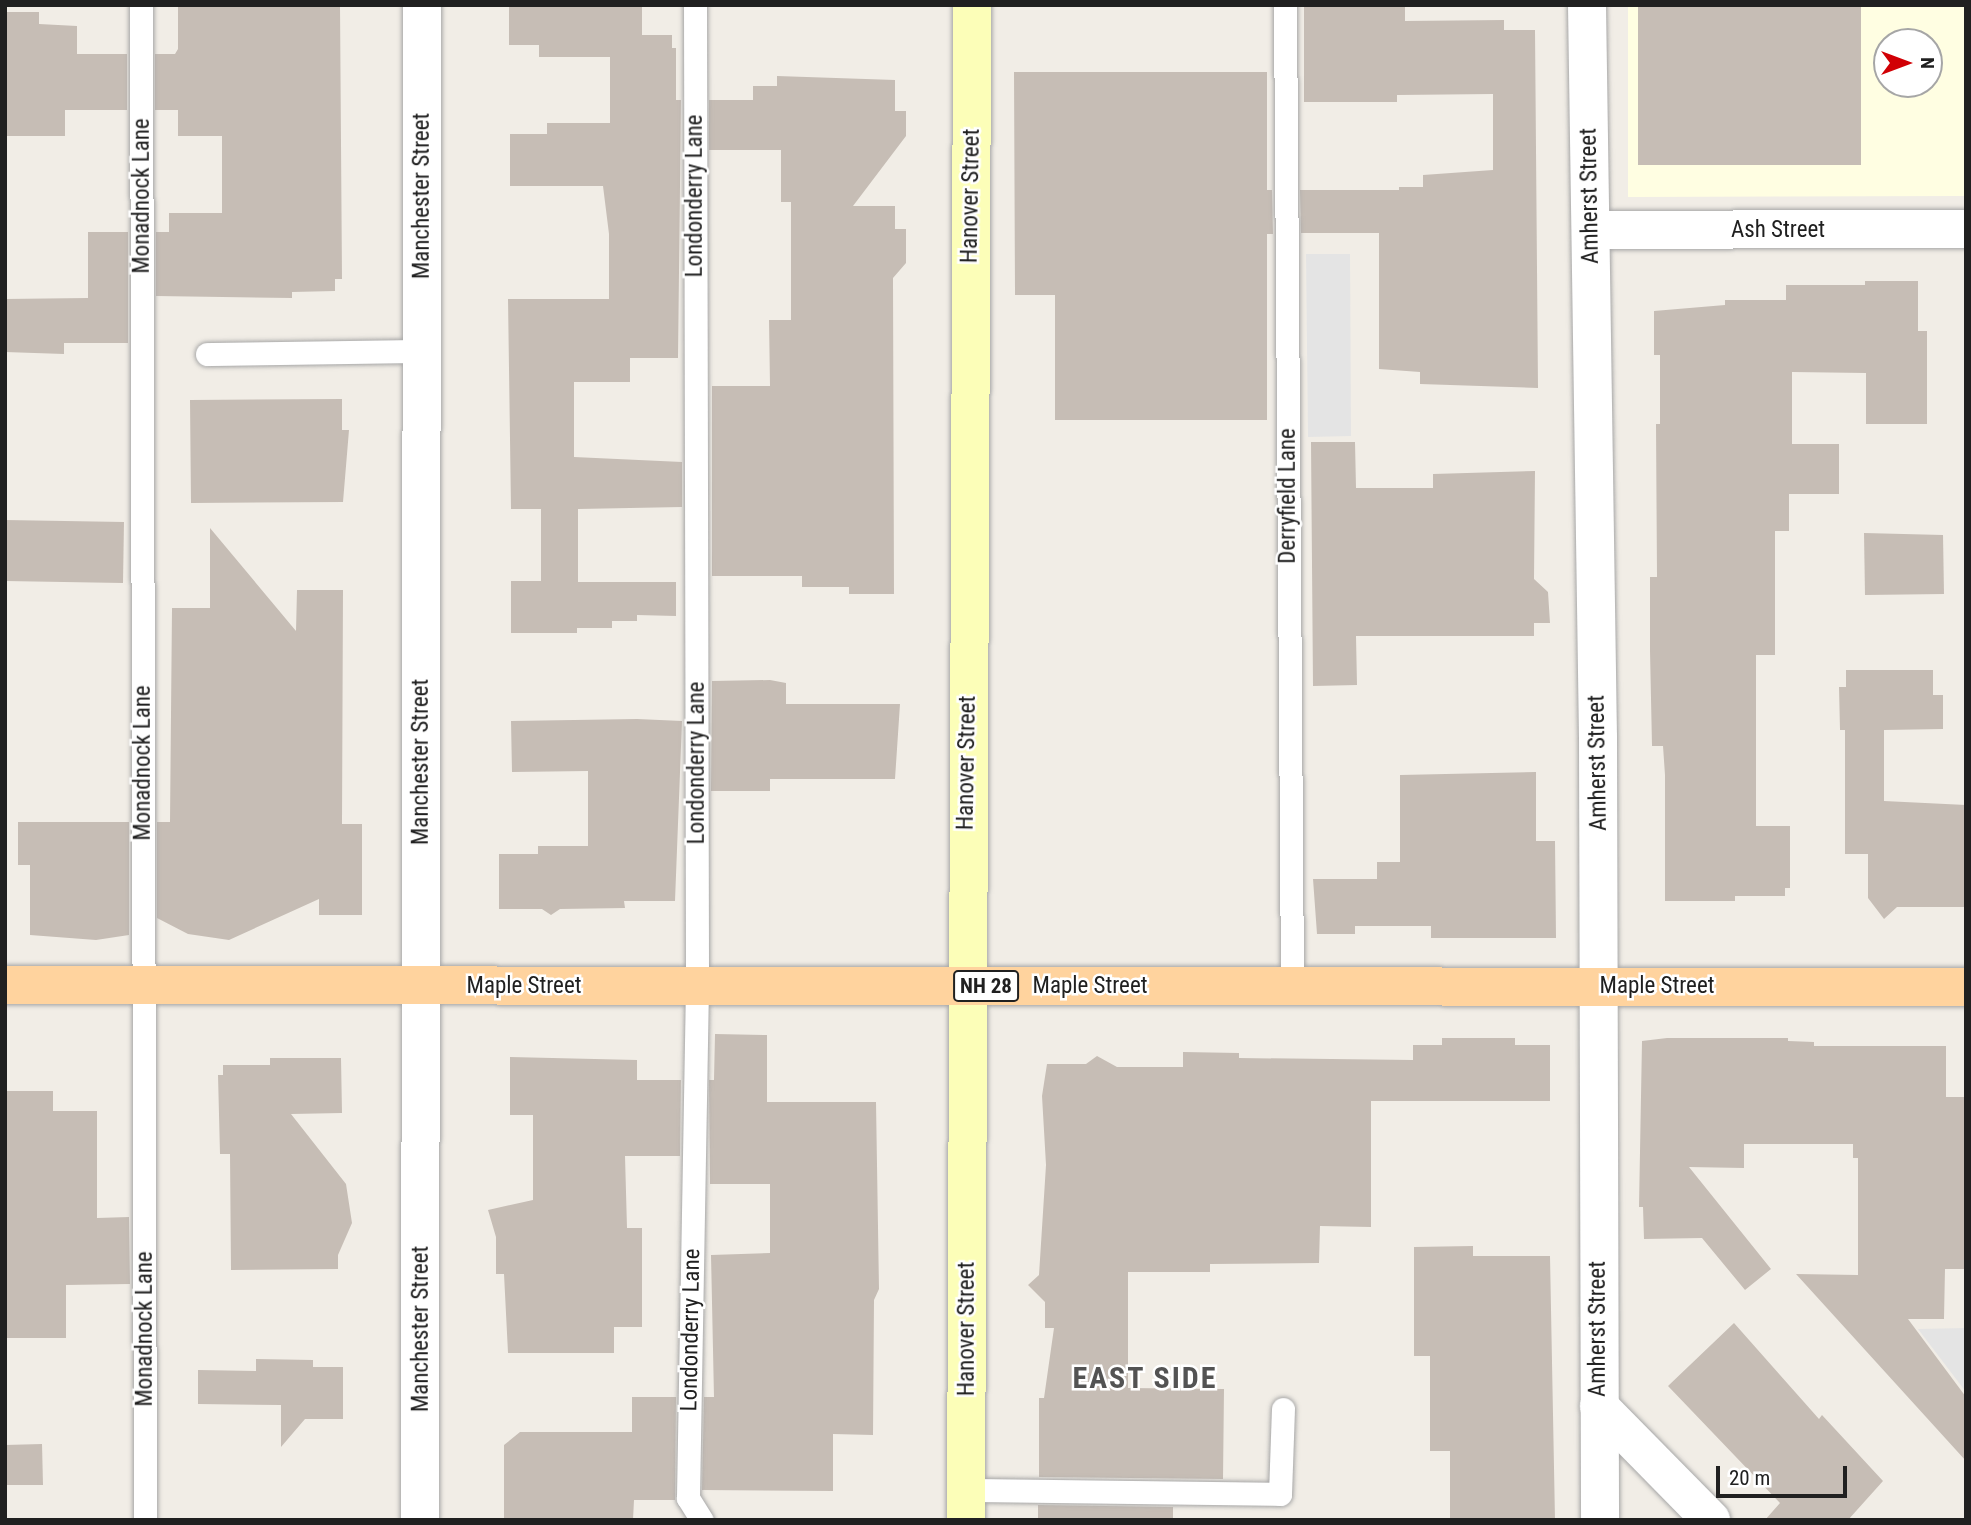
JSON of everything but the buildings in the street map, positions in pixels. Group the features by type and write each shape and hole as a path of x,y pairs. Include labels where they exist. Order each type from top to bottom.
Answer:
{"main road":[{"name":"Maple Street","path":"5,985 1966,987"}],"street":[{"name":"Manchester Street","path":"420,1520 422,5"},
{"name":"Hanover Street","path":"966,1505 972,5"},
{"name":"Amherst Street","path":"1587,5 1598,986 1600,1520"},
{"name":"Ash Street","path":"1591,230 1966,229"},
{"path":"1599,1406 1711,1520"}],"lane":[{"name":"Monadnock Lane","path":"141,5 145,1520"},
{"name":"Londonderry Lane","path":"695,5 697,986 688,1498 700,1519"},
{"name":"Derryfield Lane","path":"1285,5 1292,986"},
{"path":"207,354 422,351"},
{"path":"966,1505 1280,1494 1283,1409"}],"shaded area":[{"path":"1628,5 1966,5 1966,196 1628,197"},
{"path":"1306,254 1350,254 1351,436 1308,437"},
{"path":"1966,1328 1966,1392 1918,1329"}],"district":[{"name":"EAST SIDE","path":"1145,1378"}]}
